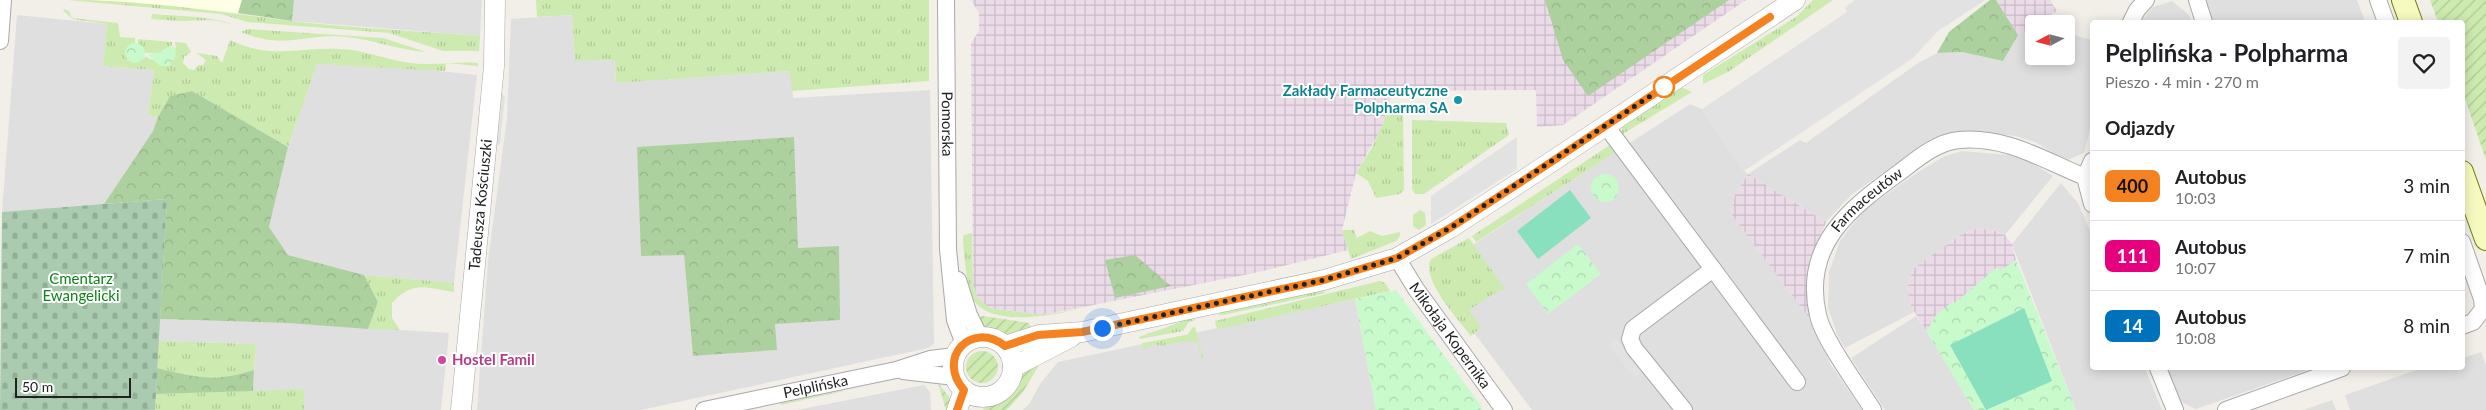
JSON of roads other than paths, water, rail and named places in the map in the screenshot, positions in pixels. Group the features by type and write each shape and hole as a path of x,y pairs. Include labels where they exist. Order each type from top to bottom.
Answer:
{"main road":[{"path":"2403,0 2410,20"},
{"path":"2465,180 2486,239"}],"street":[{"path":"0,41 3,0"},
{"name":"Tadeusza Kościuszki","path":"461,410 494,66 495,0"},
{"name":"Pomorska","path":"946,0 948,249 969,315 966,346"},
{"path":"1005,346 1038,335 1082,332 1324,280 1397,258 1450,228 1795,0"},
{"path":"2132,20 2137,10 2146,0"},
{"path":"2197,0 2203,20"},
{"path":"2378,0 2385,20"},
{"path":"1606,126 1797,382"},
{"name":"Farmaceutów","path":"1874,410 1827,335 1818,317 1815,296 1816,273 1822,250 1828,238 1846,215 1921,156 1944,144 1959,140 1988,141 2014,146 2042,156 2085,177"},
{"path":"2090,166 2085,177 2090,196"},
{"path":"2465,251 2482,299 2483,309 2479,317 2465,325"},
{"name":"Mikołaja Kopernika","path":"1397,258 1416,289 1504,410"},
{"path":"1684,410 1634,348 1630,338 1633,329 1713,269"},
{"path":"1013,367 1082,332"},
{"path":"989,337 1005,346 1011,356 1013,367 1010,378 1004,388 994,394 969,393 953,367 966,346 989,337"},
{"name":"Pelplińska","path":"704,410 896,370 966,346"},
{"name":"Pelplińska","path":"896,370 969,393"},
{"path":"2159,370 2175,410"},
{"path":"2226,410 2329,370"},
{"path":"957,410 969,393"}],"place":[{"name":"Zakłady Farmaceutyczne Polpharma SA","path":"1458,100"},
{"name":"Hostel Famil","path":"442,360"}],"park label":[{"name":"Cmentarz Ewangelicki","path":"81,288"}]}
